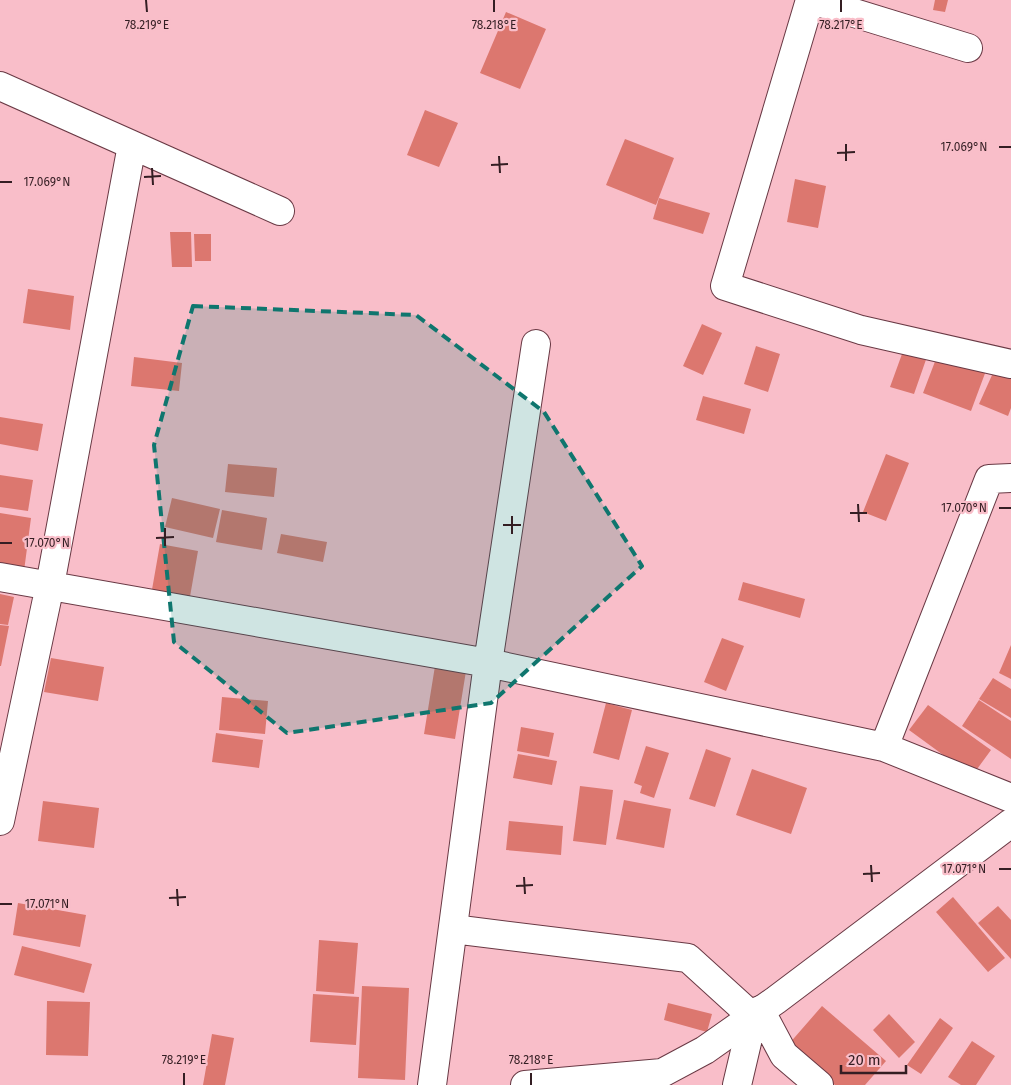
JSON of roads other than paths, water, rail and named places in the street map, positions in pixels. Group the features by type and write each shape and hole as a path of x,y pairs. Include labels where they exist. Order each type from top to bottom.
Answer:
{"street":[{"path":"968,48 811,0 725,286 861,330 1011,364"},
{"path":"0,86 280,211"},
{"path":"0,821 50,585 132,145"},
{"path":"432,1085 488,664 536,344"},
{"path":"884,748 989,479 1011,478"},
{"path":"0,576 488,664 884,748 1011,798"},
{"path":"525,1085 654,1079 704,1050 776,1000 1011,823"},
{"path":"453,929 688,958 756,1013 784,1055 819,1085"},
{"path":"737,1085 756,1013"}]}
